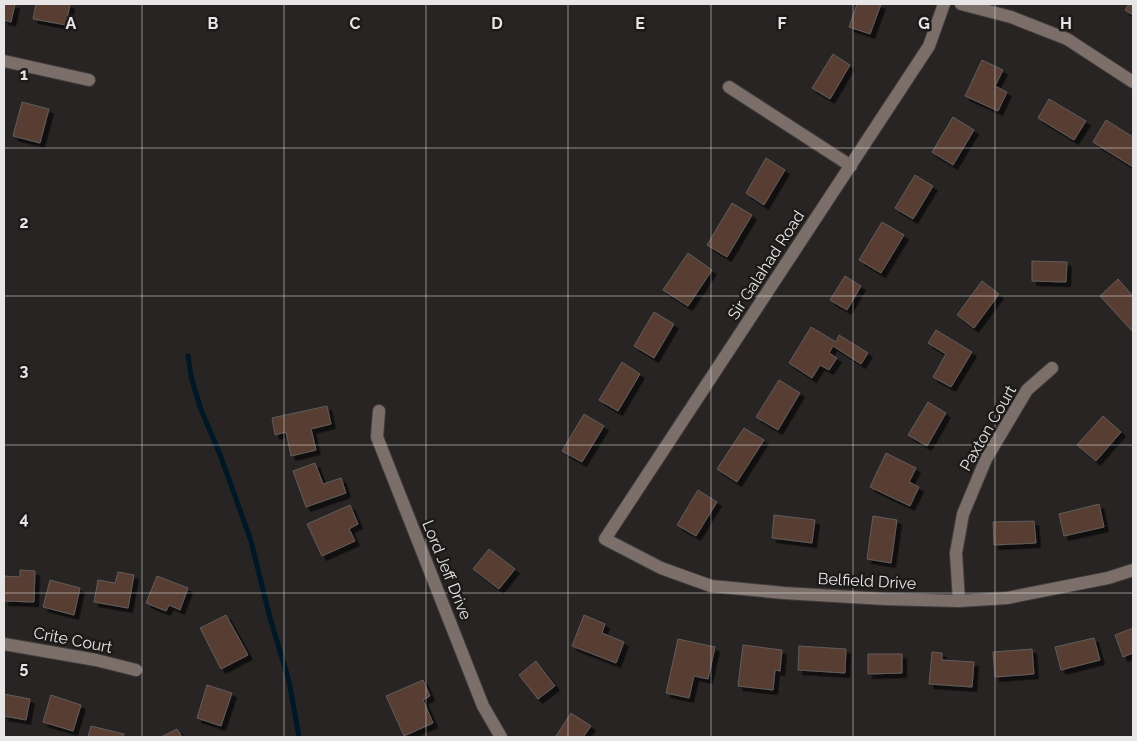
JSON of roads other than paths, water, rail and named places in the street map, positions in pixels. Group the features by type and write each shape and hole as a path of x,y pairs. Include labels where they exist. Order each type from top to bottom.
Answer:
{"street":[{"name":"Sir Galahad Road","path":"606,539 929,46 944,4"},
{"path":"961,4 1011,17 1067,39 1133,82"},
{"path":"4,61 89,80"},
{"path":"729,86 851,166"},
{"name":"Paxton Court","path":"959,601 956,553 962,514 986,459 1027,390 1052,368"},
{"name":"Lord Jeff Drive","path":"379,411 377,437 483,706 501,737"},
{"name":"Belfield Drive","path":"606,539 661,568 711,586 885,599 959,601 1007,598 1108,578 1133,570"},
{"name":"Crite Court","path":"4,644 96,660 136,670"}],"waterway":[{"path":"188,356 191,376 200,407 221,457 251,541 270,618 289,681 299,737"}]}
